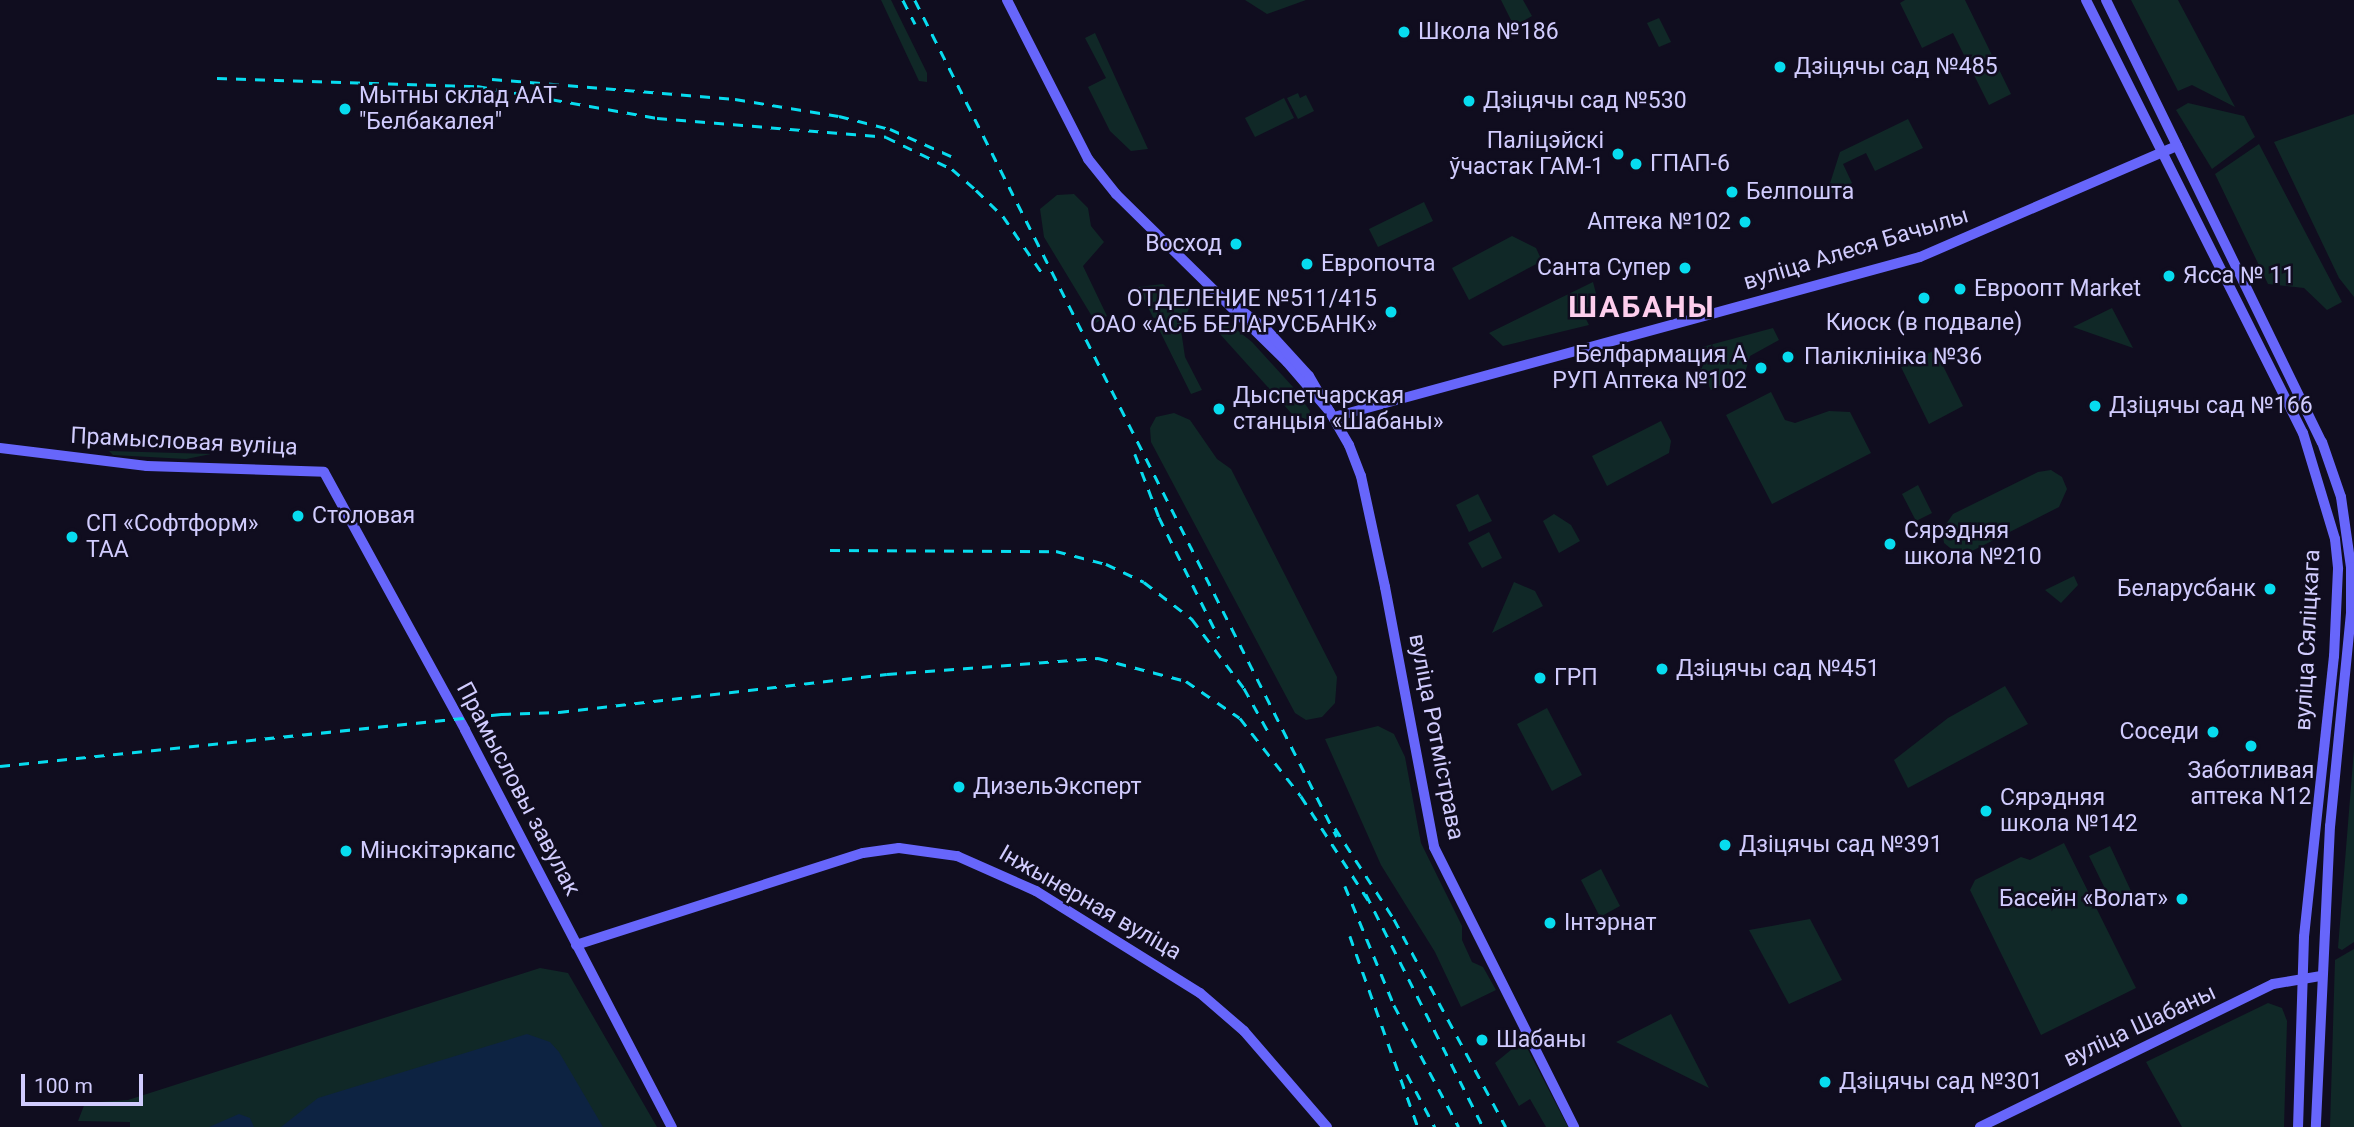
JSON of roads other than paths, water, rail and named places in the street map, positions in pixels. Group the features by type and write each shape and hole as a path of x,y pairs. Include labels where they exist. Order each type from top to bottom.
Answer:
{"main road":[{"name":"вуліца Ротмістрава","path":"1007,0 1088,159 1116,194 1225,298 1334,416 1361,476 1434,847 1574,1127"},
{"name":"вуліца Сяліцкага","path":"2086,0 2160,155 2302,433 2335,539 2338,569 2334,656 2301,976 2298,1127"},
{"name":"вуліца Сяліцкага","path":"2106,0 2322,442 2337,480 2347,527 2351,613 2321,976 2316,1127"},
{"name":"вуліца Алеся Бачылы","path":"1334,416 1920,257 2177,146"},
{"name":"Прамысловая вуліца","path":"0,448 147,466 324,472"},
{"name":"Прамысловы завулак","path":"324,472 338,492 672,1127"},
{"name":"Інжынерная вуліца","path":"576,945 863,853 899,848 957,856 1036,891 1200,993 1239,1025 1327,1127"},
{"name":"вуліца Шабаны","path":"1980,1127 2273,984 2301,976 2321,976"}],"water":[{"path":"527,1034 550,1042 559,1052 603,1127 281,1127 318,1098"},
{"path":"239,1114 250,1118 254,1127 209,1127"}],"railway":[{"path":"903,0 915,24"},
{"path":"915,0 1337,837"},
{"path":"217,78 477,86 657,118 886,137 952,169 976,190 1003,216 1045,277"},
{"path":"492,79 735,99 839,116 890,129 951,156"},
{"path":"1135,454 1159,517 1219,638"},
{"path":"830,550 1056,551 1106,564 1144,582 1192,619 1244,688 1270,735"},
{"path":"0,766 501,714 559,712 887,674 1098,658 1186,681 1240,718 1301,796 1369,901"},
{"path":"1335,828 1394,919 1506,1127"},
{"path":"1345,886 1394,1005 1459,1127"},
{"path":"1366,894 1483,1127"},
{"path":"1350,936 1418,1127"},
{"path":"1407,1074 1435,1127"}],"place":[{"name":"Школа №186","path":"1404,32"},
{"name":"Дзіцячы сад №485","path":"1780,67"},
{"name":"Дзіцячы сад №530","path":"1469,101"},
{"name":"Мытны склад ААТ \"Белбакалея\"","path":"345,109"},
{"name":"Паліцэйскі ўчастак ГАМ-1","path":"1618,154"},
{"name":"ГПАП-6","path":"1636,164"},
{"name":"Белпошта","path":"1732,192"},
{"name":"Аптека №102","path":"1745,222"},
{"name":"Восход","path":"1236,244"},
{"name":"Европочта","path":"1307,264"},
{"name":"Санта Супер","path":"1685,268"},
{"name":"Ясса № 11","path":"2169,276"},
{"name":"Евроопт Market","path":"1960,289"},
{"name":"Киоск (в подвале)","path":"1924,298"},
{"name":"ОТДЕЛЕНИЕ №511/415 ОАО «АСБ БЕЛАРУСБАНК»","path":"1391,312"},
{"name":"Паліклініка №36","path":"1788,357"},
{"name":"Белфармация А РУП Аптека №102","path":"1761,368"},
{"name":"Дзіцячы сад №166","path":"2095,406"},
{"name":"Дыспетчарская станцыя «Шабаны»","path":"1219,409"},
{"name":"Столовая","path":"298,516"},
{"name":"СП «Софтформ» ТАА","path":"72,537"},
{"name":"Сярэдняя школа №210","path":"1890,544"},
{"name":"Беларусбанк","path":"2270,589"},
{"name":"Дзіцячы сад №451","path":"1662,669"},
{"name":"ГРП","path":"1540,678"},
{"name":"Соседи","path":"2213,732"},
{"name":"Заботливая аптека N12","path":"2251,746"},
{"name":"ДизельЭксперт","path":"959,787"},
{"name":"Сярэдняя школа №142","path":"1986,811"},
{"name":"Дзіцячы сад №391","path":"1725,845"},
{"name":"Мінскітэркапс","path":"346,851"},
{"name":"Басейн «Волат»","path":"2182,899"},
{"name":"Інтэрнат","path":"1550,923"},
{"name":"Шабаны","path":"1482,1040"},
{"name":"Дзіцячы сад №301","path":"1825,1082"}],"district":[{"name":"ШАБАНЫ","path":"1642,307"}]}
